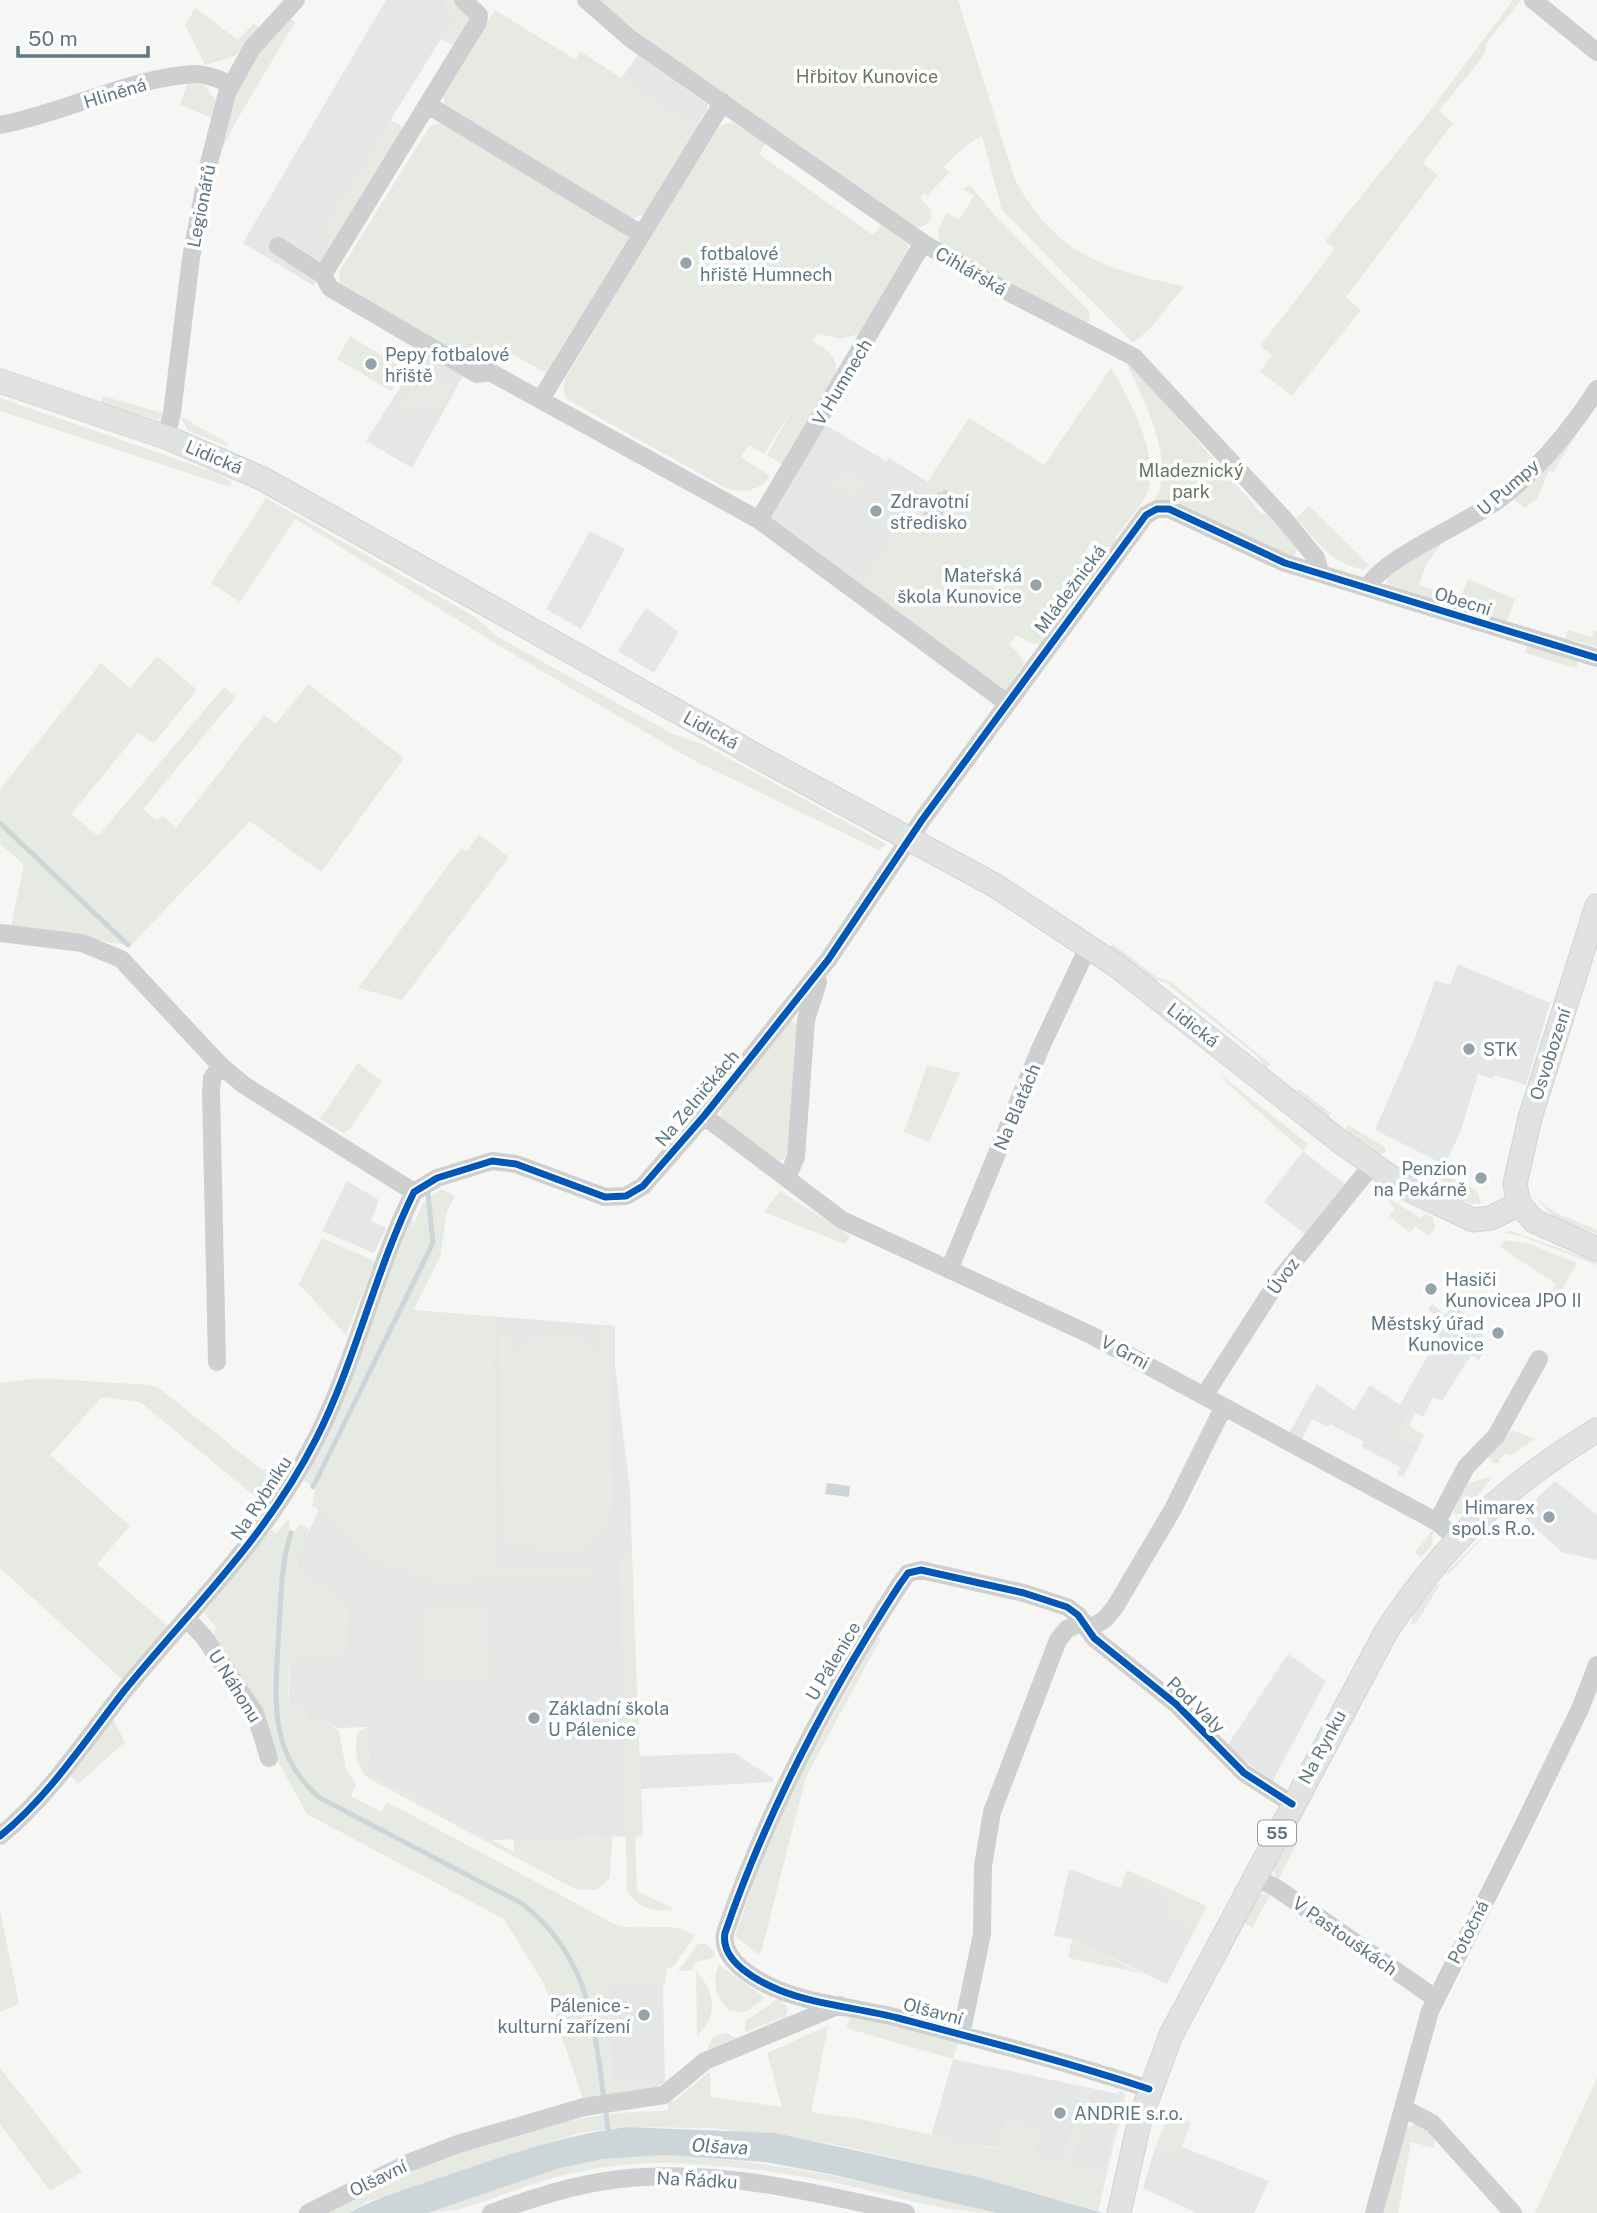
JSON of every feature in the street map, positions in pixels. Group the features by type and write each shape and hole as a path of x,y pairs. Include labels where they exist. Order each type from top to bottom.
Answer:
{"main road":[{"name":"Lidická","path":"0,381 166,437 263,479 762,759 911,837 996,886 1088,945 1372,1165 1430,1201 1473,1220 1491,1218 1519,1204"},
{"name":"Osvobození","path":"1519,1204 1515,1177 1521,1148 1597,906"},
{"path":"1519,1204 1540,1224 1597,1249"},
{"name":"Na Rynku","path":"1121,2206 1135,2137 1149,2088 1185,2005 1386,1632 1419,1584 1457,1539 1516,1483 1597,1430"}],"street":[{"name":"Legionářů","path":"166,437 172,413 191,258 209,163 230,84 252,48 296,0"},
{"path":"323,275 479,20 475,10 463,0"},
{"name":"Cihlářská","path":"586,0 631,39 923,243 1051,315 1129,353 1143,364 1285,520 1316,558 1320,572"},
{"path":"1533,0 1597,52"},
{"name":"Hliněná","path":"0,125 48,115 93,99 179,76 203,75 230,84"},
{"path":"541,399 723,102"},
{"path":"428,105 641,234"},
{"name":"V Humnech","path":"759,520 923,243"},
{"path":"278,246 323,275 330,288 477,374 490,372 759,520 1007,703"},
{"name":"U Pumpy","path":"1367,587 1383,566 1478,514 1509,491 1560,438 1597,388"},
{"name":"Mládežnická","path":"911,837 1146,515 1157,509 1178,513 1269,557 1320,572"},
{"name":"Obecní","path":"1320,572 1597,658"},
{"name":"Na Zelničkách","path":"424,1185 480,1163 504,1161 605,1196 626,1196 643,1186 704,1116 828,960 911,837"},
{"path":"0,933 82,943 113,954 141,977 221,1066 268,1102 340,1143 424,1185"},
{"name":"Na Blatách","path":"949,1270 1040,1049 1088,945"},
{"path":"787,1178 796,1157 807,1010 828,960"},
{"path":"221,1066 212,1078 211,1098 222,1350"},
{"name":"V Grni","path":"704,1116 842,1220 1091,1335 1437,1522 1457,1539"},
{"name":"Úvoz","path":"1205,1396 1276,1284 1372,1165"},
{"name":"Na Rybníku","path":"0,1836 53,1785 125,1690 188,1620 259,1534 317,1438 424,1185"},
{"path":"1437,1522 1466,1467 1496,1436 1539,1359"},
{"path":"961,2035 982,1934 983,1867 992,1812 1058,1640 1067,1629 1105,1619 1115,1607 1173,1509 1223,1408"},
{"name":"U Pálenice","path":"724,1944 758,1842 789,1772 839,1679 908,1573 924,1570 1052,1600 1074,1612 1086,1626"},
{"name":"U Náhonu","path":"188,1620 204,1637 255,1713 269,1758"},
{"name":"Pod Valy","path":"1086,1626 1176,1704 1244,1773 1292,1804"},
{"name":"Potočná","path":"1374,2213 1405,2109 1425,2024 1435,1998 1580,1709 1597,1665"},
{"name":"V Pastouškách","path":"1254,1876 1289,1896 1435,1998"},
{"name":"Olšavní","path":"724,1944 732,1959 743,1968 789,1993 961,2035 1149,2088"},
{"path":"789,1993 799,2006 796,2023"},
{"name":"Olšavní","path":"307,2213 433,2154 521,2123 584,2106 664,2095 699,2064 840,2005"},
{"path":"1405,2109 1432,2123 1513,2213"},
{"name":"Na Řádku","path":"491,2213 532,2198 589,2183 646,2177 747,2183 820,2194 906,2213"}],"shaded area":[{"path":"386,0 454,0 468,10 456,47 441,39 391,119 333,252 314,286 243,243"},
{"path":"638,55 707,104 707,110 692,132 618,83"},
{"path":"423,352 463,376 412,468 366,441"},
{"path":"969,418 1044,465 1017,634 984,677 767,517 824,424 886,461 889,458 928,482"},
{"path":"590,531 625,549 581,629 546,609"},
{"path":"646,608 679,632 654,673 618,651"},
{"path":"1458,964 1550,1003 1526,1085 1494,1075 1492,1079 1478,1074 1461,1130 1445,1165 1375,1130 1416,1035 1435,980 1450,985"},
{"path":"1303,1151 1345,1184 1305,1234 1264,1202"},
{"path":"347,1181 379,1200 371,1221 386,1228 374,1253 322,1231"},
{"path":"1432,1304 1446,1315 1453,1305 1480,1323 1478,1328 1485,1332 1478,1343 1486,1348 1479,1360 1471,1355 1442,1401 1433,1397 1423,1417 1410,1410 1397,1436 1419,1446 1403,1477 1397,1475 1400,1467 1362,1447 1364,1442 1330,1424 1328,1427 1312,1419 1300,1443 1288,1435 1317,1384 1354,1410 1370,1385 1400,1405 1447,1321 1428,1310"},
{"path":"412,1310 615,1326 615,1367 630,1490 639,1756 734,1753 773,1778 773,1782 641,1789 643,1836 491,1840 369,1773 368,1727 338,1728 328,1723 308,1724 288,1706 297,1557"},
{"path":"1555,1481 1597,1515 1597,1560 1562,1552 1520,1514"},
{"path":"1288,1654 1326,1681 1272,1782 1227,1746"},
{"path":"1069,1869 1121,1888 1127,1871 1207,1906 1167,1984 1072,1939 1054,1936"},
{"path":"608,1983 663,1985 665,2083 613,2084"},
{"path":"953,2059 1123,2095 1105,2172 1034,2155 931,2136"},
{"path":"1180,2146 1269,2181 1254,2213 1196,2213 1143,2188 1155,2148 1176,2155"}],"green space":[{"path":"445,0 454,0 468,10 471,22 456,47 441,38 455,15 443,7"},
{"name":"Hřbitov Kunovice","path":"598,0 958,0 1014,177 1045,223 1063,240 1106,265 1184,286 1152,327 1133,343 1002,210 982,136 966,146 944,167 949,173 927,196 924,193 920,198 930,208 932,218 926,225 915,229 652,43"},
{"path":"1513,0 1521,0 1487,42 1484,55 1439,111 1453,123 1423,163 1438,175 1346,297 1361,310 1292,396 1260,371 1272,355 1260,346 1335,249 1325,241 1434,106"},
{"path":"195,8 238,40 254,23 260,30 235,56 205,65 185,25"},
{"path":"495,10 576,60 580,51 693,125 699,115 702,117 699,122 702,124 643,215 627,219 445,108 443,93"},
{"path":"289,17 295,22 234,125 217,160 237,87 260,49"},
{"path":"188,82 204,85 215,99 212,118 180,105"},
{"path":"391,120 408,130 328,253 322,251 331,234 324,229"},
{"path":"732,122 766,143 759,154 873,235 881,225 908,245 910,255 866,332 840,339 817,333 813,341 825,349 835,362 834,381 783,465 767,455 793,408 764,454 749,445 741,457 770,476 761,485 743,491 724,487 568,400 563,390 565,379 711,137 721,125"},
{"path":"440,123 627,233 630,241 549,375 495,344 479,369 340,283 339,272 430,126"},
{"path":"970,185 996,217 1089,311 1090,321 1084,323 940,245 938,229 947,213 959,220 974,196 963,189"},
{"name":"Pepy fotbalové hřiště","path":"350,336 404,369 391,391 337,359"},
{"name":"Mladeznický park","path":"1126,362 1182,415 1179,420 1261,513 1271,515 1297,547 1296,555 1291,558 1154,502 1160,486 1160,450 1149,412"},
{"path":"422,367 452,385 436,414 418,403 413,412 401,405"},
{"path":"1111,368 1134,412 1147,446 1150,479 1147,493 1115,538 1118,541 1114,546 1104,548 1092,541 1086,550 1094,561 1094,572 1081,563 1050,605 1062,615 1041,644 1031,643 1016,635 1009,645 1019,654 1024,664 1006,691 861,585 969,418 1044,465"},
{"path":"103,396 163,415 157,420 101,403"},
{"path":"0,398 214,472 232,482 230,487 0,411"},
{"path":"181,417 228,443 227,446 188,431"},
{"path":"1571,433 1576,435 1553,472 1549,470 1538,498 1525,508 1510,497"},
{"path":"843,467 865,480 855,498 833,484"},
{"path":"266,498 475,617 498,637 673,734 704,745 886,844 879,850 693,760 498,645 295,519 240,602 211,583"},
{"path":"1309,506 1369,565 1364,569 1344,563 1318,542 1296,518"},
{"path":"1441,545 1426,564 1419,585 1460,598 1468,579 1515,599 1507,622 1387,584 1387,577 1415,556"},
{"path":"1568,630 1592,637 1594,630 1597,631 1597,647 1565,638"},
{"path":"1527,646 1579,660 1576,668 1525,653"},
{"path":"157,656 197,690 154,743 138,733 71,814 98,836 224,687 236,697 143,809 157,821 162,815 176,828 264,715 276,724 308,684 404,758 321,872 250,821 131,945 10,930 24,865 0,844 0,789 101,663 130,688"},
{"path":"479,835 509,857 402,1000 358,988 461,848 466,852"},
{"path":"1113,944 1158,978 1170,981 1270,1064 1266,1069 1257,1056 1165,982 1156,981 1110,947"},
{"path":"790,1020 797,1024 788,1157 779,1161 721,1118 721,1104"},
{"path":"358,1063 382,1081 349,1130 343,1133 320,1119"},
{"path":"927,1065 960,1073 929,1142 904,1132"},
{"path":"1220,1074 1308,1144 1303,1151 1228,1084"},
{"path":"1299,1089 1331,1113 1328,1118 1296,1093"},
{"path":"1348,1125 1385,1147 1386,1152 1377,1155 1345,1130"},
{"path":"1406,1157 1460,1183 1458,1189 1403,1163"},
{"path":"1468,1186 1477,1191 1481,1203 1472,1204 1460,1200"},
{"path":"441,1189 455,1196 447,1211 440,1257 405,1327 414,1310 496,1318 493,1359 496,1568 590,1566 596,1572 595,1575 478,1578 448,1588 428,1582 429,1577 390,1568 365,1557 332,1516 312,1506 315,1489 303,1480 349,1381 410,1220 415,1222 422,1204"},
{"path":"780,1191 850,1236 845,1244 764,1212"},
{"path":"1384,1195 1420,1218 1425,1214 1433,1218 1435,1228 1429,1236 1415,1226 1410,1233 1389,1216 1395,1209"},
{"path":"1536,1198 1556,1213 1597,1230 1597,1234 1553,1216"},
{"path":"1511,1231 1597,1262 1597,1265 1518,1235 1503,1233"},
{"path":"322,1238 375,1261 346,1335 299,1284"},
{"path":"1505,1240 1529,1244 1577,1263 1555,1302 1546,1300 1556,1284 1500,1247"},
{"path":"499,1330 509,1330 510,1356 536,1337 556,1333 577,1337 600,1352 600,1330 610,1330 613,1502 605,1525 598,1535 581,1549 570,1553 545,1553 524,1545 502,1545"},
{"path":"40,1378 150,1385 160,1389 262,1470 284,1468 289,1473 268,1507 140,1402 102,1397 50,1455 130,1526 97,1564 169,1627 124,1681 0,1568 0,1383"},
{"path":"1409,1410 1415,1413 1409,1426 1424,1435 1419,1446 1397,1436"},
{"path":"1512,1430 1535,1439 1510,1456 1507,1453 1498,1460 1500,1463 1494,1463 1488,1456"},
{"path":"1493,1476 1464,1513 1453,1514 1466,1484"},
{"path":"290,1520 289,1530 294,1532 301,1524 309,1529 295,1567 349,1605 348,1652 343,1657 302,1658 289,1667 288,1706 307,1708 308,1723 328,1723 339,1731 346,1770 356,1784 351,1796 381,1812 387,1802 616,1925 676,1928 695,1935 673,1967 667,1968 665,1985 610,1984 613,2083 663,2083 655,2089 583,2099 544,1984 504,1919 307,1814 212,1642 216,1627 204,1613 271,1530 276,1533"},
{"path":"1499,1520 1449,1574 1444,1575"},
{"path":"1433,1530 1432,1545 1421,1557 1415,1552"},
{"path":"631,1553 643,1836 635,1837 637,1891 674,1909 667,1910 640,1905 627,1889 619,1556"},
{"path":"1437,1583 1439,1586 1415,1625 1411,1623 1414,1610"},
{"path":"486,1607 488,1683 424,1684 422,1609"},
{"path":"877,1637 881,1638 806,1777 760,1956 735,1936 778,1814"},
{"path":"113,1719 125,1742 78,1784 70,1776"},
{"path":"368,1727 369,1773 514,1852 514,1839 612,1837 610,1878 596,1890 575,1889 368,1778 358,1763 356,1746 357,1733"},
{"path":"1284,1843 1295,1847 1278,1880 1272,1868"},
{"path":"1127,1870 1207,1906 1194,1930 1167,1916 1174,1901 1132,1879 1127,1889 1121,1888"},
{"path":"1262,1894 1270,1895 1252,1928 1242,1921 1254,1900"},
{"path":"0,1910 19,2004 0,2012"},
{"path":"1072,1939 1141,1973 1068,1958"},
{"path":"705,1943 715,1952 713,1958 696,1962 691,1971 678,1971 698,1944"},
{"path":"719,1965 765,1998 746,2012 730,2011 716,1990 715,1978"},
{"path":"696,1971 707,1987 712,2004 709,2020 697,2036"},
{"path":"779,1998 788,2008 785,2020 781,2018 745,2032 745,2021"},
{"path":"850,2016 958,2042 953,2059 846,2028"},
{"path":"828,2026 811,2112 860,2119 997,2149 1006,2118 1040,2130 1035,2155 1063,2162 1083,2088 1092,2090 1072,2163 1105,2172 1123,2096 1118,2094 1119,2091 1123,2092 1125,2097 1098,2211 978,2177 827,2143 712,2128 627,2127 579,2133 367,2202 349,2213 323,2213 403,2175 490,2142 580,2119 668,2111 668,2103 677,2099 710,2071 711,2097 782,2107 767,2053"},
{"path":"726,2033 736,2038 707,2050 712,2038"},
{"path":"0,2068 82,2172 50,2191 0,2124"},
{"path":"1597,2078 1597,2213 1535,2213"},
{"path":"1169,2113 1191,2122 1178,2156 1155,2148"},
{"path":"1414,2124 1423,2124 1435,2139 1434,2148 1411,2142 1398,2213 1383,2213 1407,2128"},
{"path":"666,2155 791,2168 997,2213 940,2207 846,2185 777,2173 661,2163 627,2164 578,2172 467,2207 428,2213 560,2168 603,2159"}],"water":[{"path":"944,489 953,495 937,524 923,514 938,492 942,493"},
{"path":"827,1483 850,1486 849,1497 825,1494"},
{"name":"Olšava","path":"627,2127 775,2133 978,2177 1103,2213 997,2213 834,2175 765,2162 666,2155 603,2159 560,2168 428,2213 349,2213 393,2193 509,2155 579,2135"}],"waterway":[{"path":"0,823 128,945"},
{"path":"313,1487 433,1243 428,1194"},
{"path":"291,1533 282,1580 276,1675 278,1720 290,1761 302,1780 320,1798 521,1903 547,1927 566,1952 580,1979 589,2008 609,2134"}],"cycle path":[{"path":"0,1836 35,1803 66,1767 124,1691 251,1541 296,1476 343,1378 388,1253 414,1192 437,1178 492,1161 516,1164 605,1197 626,1196 643,1186 704,1116 828,960 922,820 1146,515 1157,509 1169,509 1285,563 1597,658"},
{"path":"1149,2089 1056,2060 883,2015 793,1995 742,1969 728,1952 725,1933 760,1841 802,1753 848,1668 900,1584 908,1573 921,1570 1024,1593 1067,1607 1078,1615 1094,1638 1176,1704 1244,1773 1292,1804"}],"place":[{"name":"fotbalové hřiště Humnech","path":"686,263"},
{"name":"Pepy fotbalové hřiště","path":"371,364"},
{"name":"Zdravotní středisko","path":"876,511"},
{"name":"Mateřská škola Kunovice","path":"1036,585"},
{"name":"STK","path":"1469,1049"},
{"name":"Penzion na Pekárně","path":"1481,1178"},
{"name":"Hasiči Kunovicea JPO II","path":"1431,1289"},
{"name":"Městský úřad Kunovice","path":"1498,1333"},
{"name":"Himarex spol.s R.o.","path":"1549,1517"},
{"name":"Základní škola U Pálenice","path":"534,1718"},
{"name":"Pálenice - kulturní zařízení","path":"644,2015"},
{"name":"ANDRIE s.r.o.","path":"1060,2113"}]}
